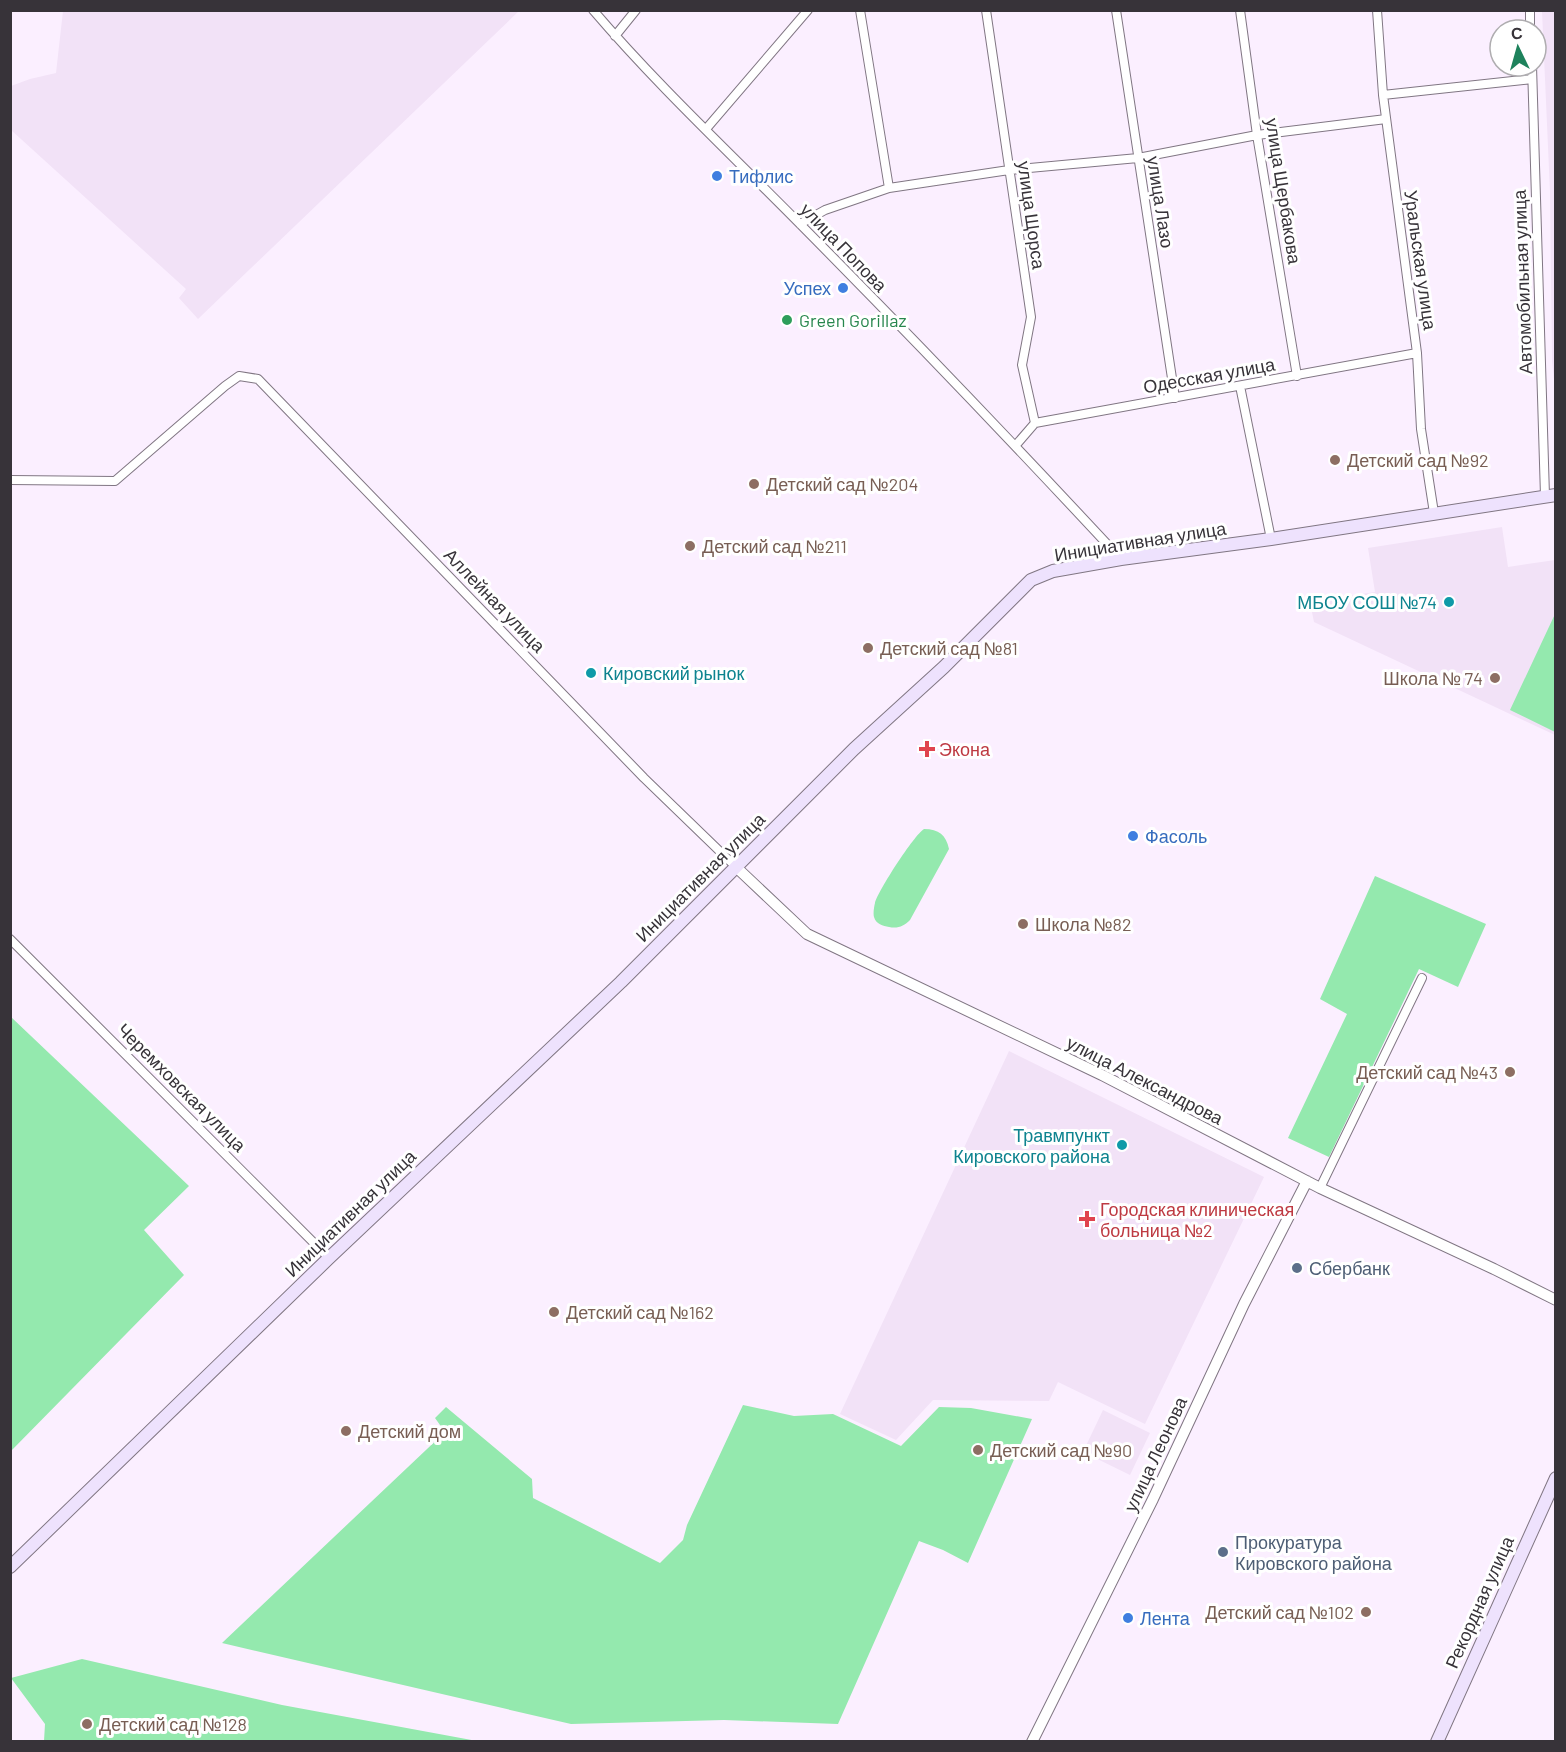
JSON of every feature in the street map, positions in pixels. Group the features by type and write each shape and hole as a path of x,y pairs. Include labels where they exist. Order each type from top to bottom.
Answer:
{"main road":[{"name":"Инициативная улица","path":"10,1567 329,1258 621,982 854,749 944,667 1031,580 1053,571 1121,559 1271,540 1550,495"},
{"name":"Рекордная улица","path":"1437,1742 1556,1478"}],"street":[{"name":"улица Попова","path":"593,10 676,103 706,129 1016,445 1121,559"},
{"path":"615,36 636,10"},
{"path":"706,129 808,10"},
{"path":"860,10 888,188"},
{"name":"улица Щорса","path":"986,10 1031,317 1022,365 1035,423"},
{"name":"улица Лазо","path":"1116,10 1175,398"},
{"name":"улица Щербакова","path":"1240,10 1257,135 1297,376"},
{"name":"Уральская улица","path":"1377,10 1383,95 1417,353 1421,429 1434,513"},
{"path":"1383,95 1532,79"},
{"name":"Автомобильная улица","path":"1532,79 1550,495"},
{"path":"800,224 825,210 888,188 1009,170 1138,159 1257,135 1386,119"},
{"name":"Одесская улица","path":"1035,423 1417,353"},
{"name":"Аллейная улица","path":"10,480 115,481 225,386 239,376 258,378 613,746 736,867"},
{"path":"1240,386 1271,540"},
{"path":"1016,445 1035,423"},
{"name":"улица Александрова","path":"736,867 807,934 1102,1075 1320,1188 1556,1299"},
{"name":"Черемховская улица","path":"10,939 329,1258"},
{"path":"1320,1188 1422,978"},
{"name":"улица Леонова","path":"1032,1742 1153,1499 1244,1304 1307,1181"}],"shaded area":[{"path":"63,10 519,11 198,319 179,298 186,289 11,130 11,86 56,73"},
{"path":"1542,11 1556,11 1555,389 1552,361 1550,192 1545,78 1548,78 1548,18 1542,18"},
{"name":"Школа № 74","path":"1502,527 1508,567 1555,560 1555,735 1314,622 1310,602 1375,592 1368,548"},
{"name":"Городская клиническая больница №2","path":"1009,1051 1264,1177 1145,1424 1058,1382 1049,1401 933,1400 896,1440 840,1414"},
{"path":"1103,1410 1150,1433 1130,1475 1083,1452"}],"green space":[{"path":"1555,614 1556,732 1510,710"},
{"path":"924,829 934,830 941,834 949,849 910,920 898,927 882,925 876,921 874,916 878,897 905,852"},
{"path":"1375,876 1486,924 1458,987 1419,969 1329,1157 1288,1138 1347,1014 1320,999"},
{"path":"11,1017 189,1186 144,1230 184,1275 11,1451"},
{"path":"743,1405 794,1416 833,1414 901,1446 939,1407 971,1408 1032,1419 968,1563 919,1541 838,1724 724,1720 571,1724 222,1643 445,1432 435,1418 446,1407 532,1479 533,1498 660,1563 683,1540 687,1525"},
{"path":"82,1659 282,1705 477,1741 44,1741 45,1724 11,1678"}],"place":[{"name":"Тифлис","path":"717,176"},
{"name":"Успех","path":"843,288"},
{"name":"Green Gorillaz","path":"787,320"},
{"name":"Детский сад №92","path":"1335,460"},
{"name":"Детский сад №204","path":"754,484"},
{"name":"Детский сад №211","path":"690,546"},
{"name":"МБОУ СОШ №74","path":"1449,602"},
{"name":"Детский сад №81","path":"868,648"},
{"name":"Кировский рынок","path":"591,673"},
{"name":"Школа № 74","path":"1495,678"},
{"name":"Экона","path":"927,749"},
{"name":"Фасоль","path":"1133,836"},
{"name":"Школа №82","path":"1023,924"},
{"name":"Детский сад №43","path":"1510,1072"},
{"name":"Травмпункт Кировского района","path":"1122,1145"},
{"name":"Городская клиническая больница №2","path":"1087,1219"},
{"name":"Сбербанк","path":"1297,1268"},
{"name":"Детский сад №162","path":"554,1312"},
{"name":"Детский дом","path":"346,1431"},
{"name":"Детский сад №90","path":"978,1450"},
{"name":"Прокуратура Кировского района","path":"1223,1552"},
{"name":"Детский сад №102","path":"1366,1612"},
{"name":"Лента","path":"1128,1618"},
{"name":"Детский сад №128","path":"87,1724"}]}
